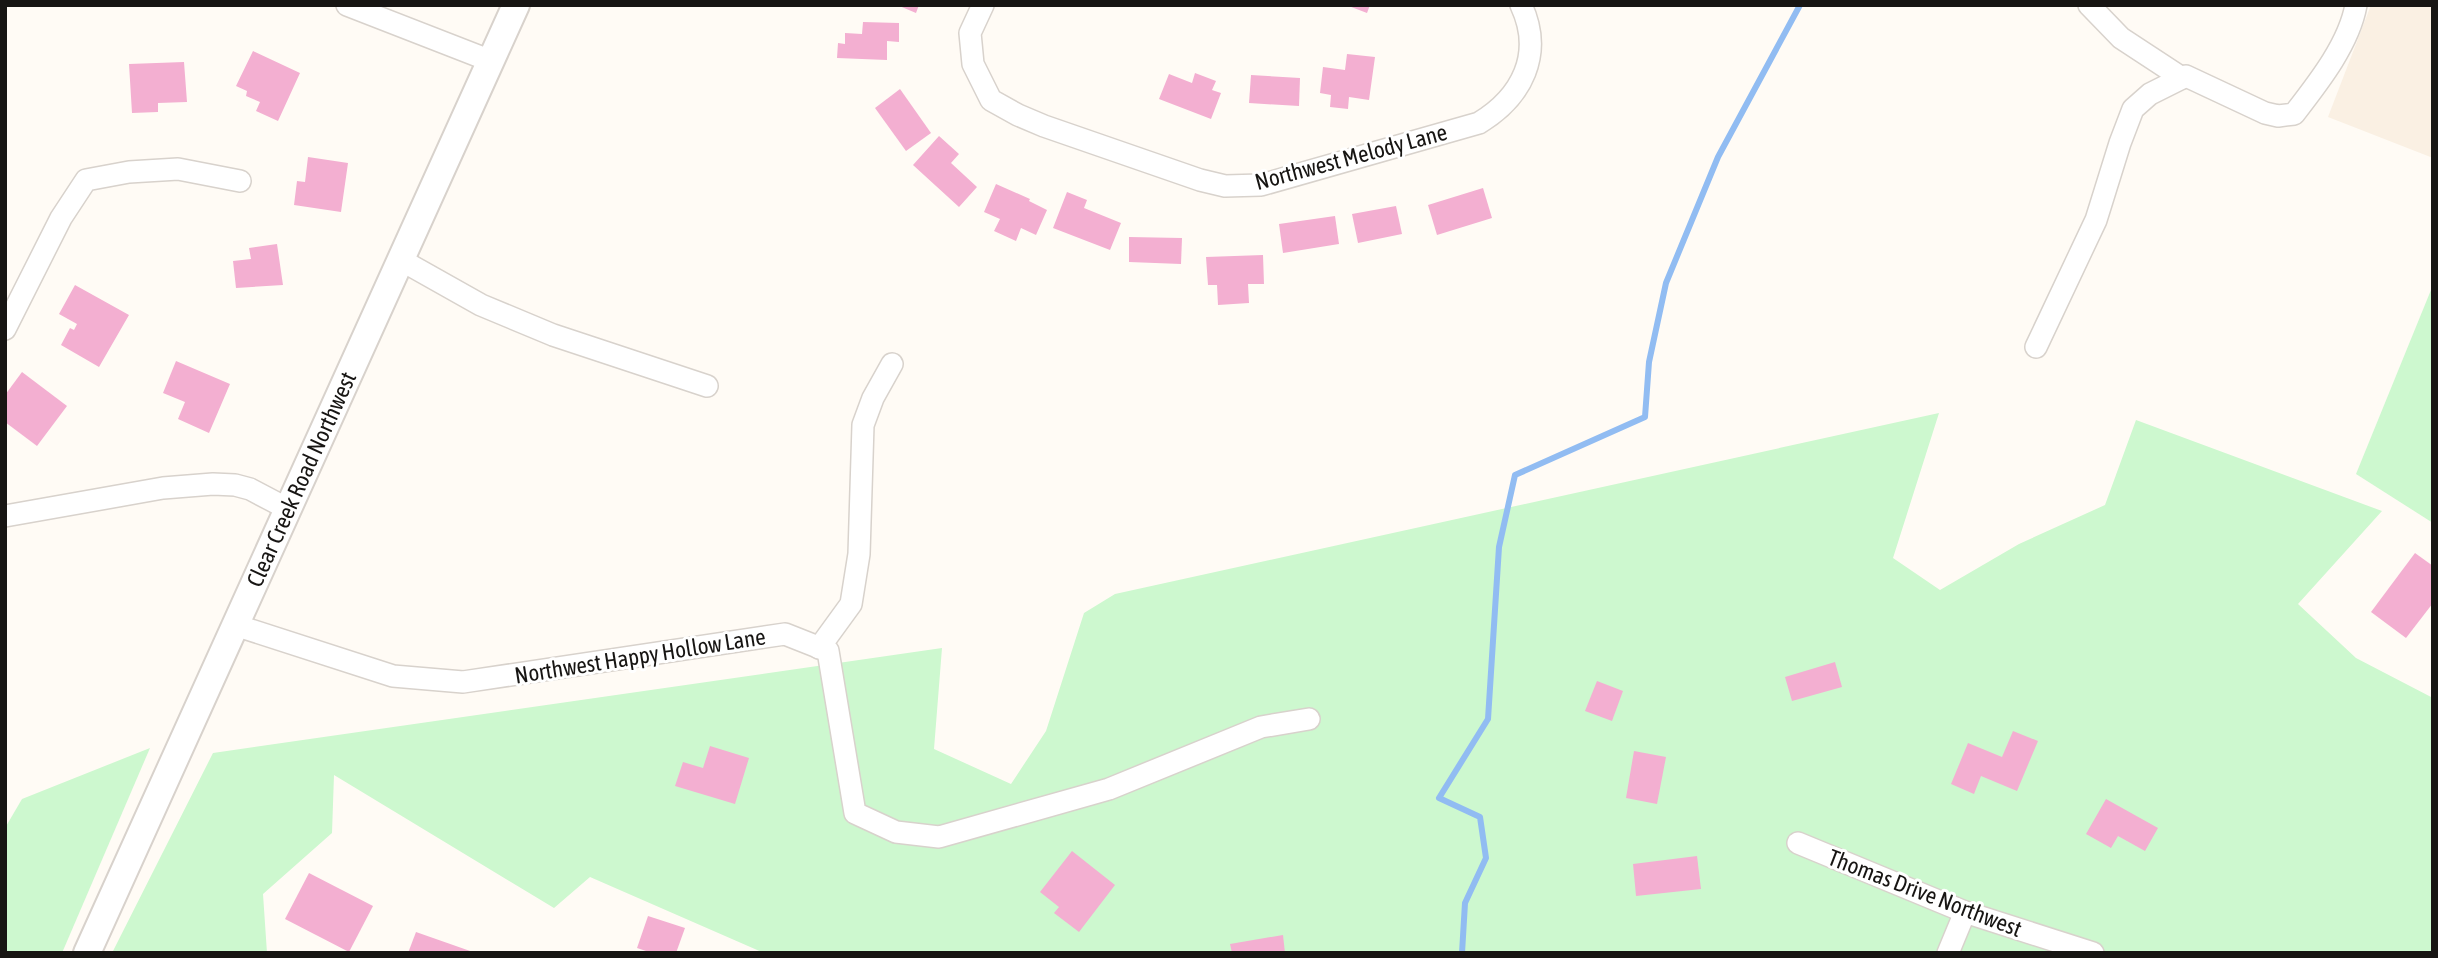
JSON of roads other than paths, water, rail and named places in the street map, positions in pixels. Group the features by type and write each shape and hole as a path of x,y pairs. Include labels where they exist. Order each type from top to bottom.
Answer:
{"main road":[{"name":"Clear Creek Road Northwest","path":"88,953 516,5"}],"street":[{"path":"348,5 491,61"},
{"name":"Northwest Melody Lane","path":"983,5 970,33 973,64 991,100 1044,126 1200,180 1225,186 1261,185 1479,123 1497,112 1514,94 1526,68 1532,45 1528,20 1521,5"},
{"path":"2089,5 2121,38 2182,78"},
{"path":"2036,346 2096,220 2133,109 2150,94 2186,76 2265,113 2278,117 2294,114 2324,75 2354,18 2356,5"},
{"path":"5,329 61,218 86,180 129,172 178,169 240,181"},
{"path":"401,260 481,305 553,335 707,386"},
{"path":"892,364 873,398 863,425 859,554 851,604 820,648 828,651 855,813 896,832 939,837 1109,789 1261,727 1309,719"},
{"path":"5,516 163,488 213,484 250,489 288,509"},
{"name":"Northwest Happy Hollow Lane","path":"235,625 393,676 463,682 785,634 820,648"},
{"name":"Thomas Drive Northwest","path":"1798,844 1965,912 2093,953"},
{"path":"1948,953 1965,912"}],"waterway":[{"path":"1462,953 1465,903 1486,858 1480,817 1439,798 1488,719 1499,547 1515,475 1645,417 1649,362 1666,283 1718,157 1800,5"}]}
